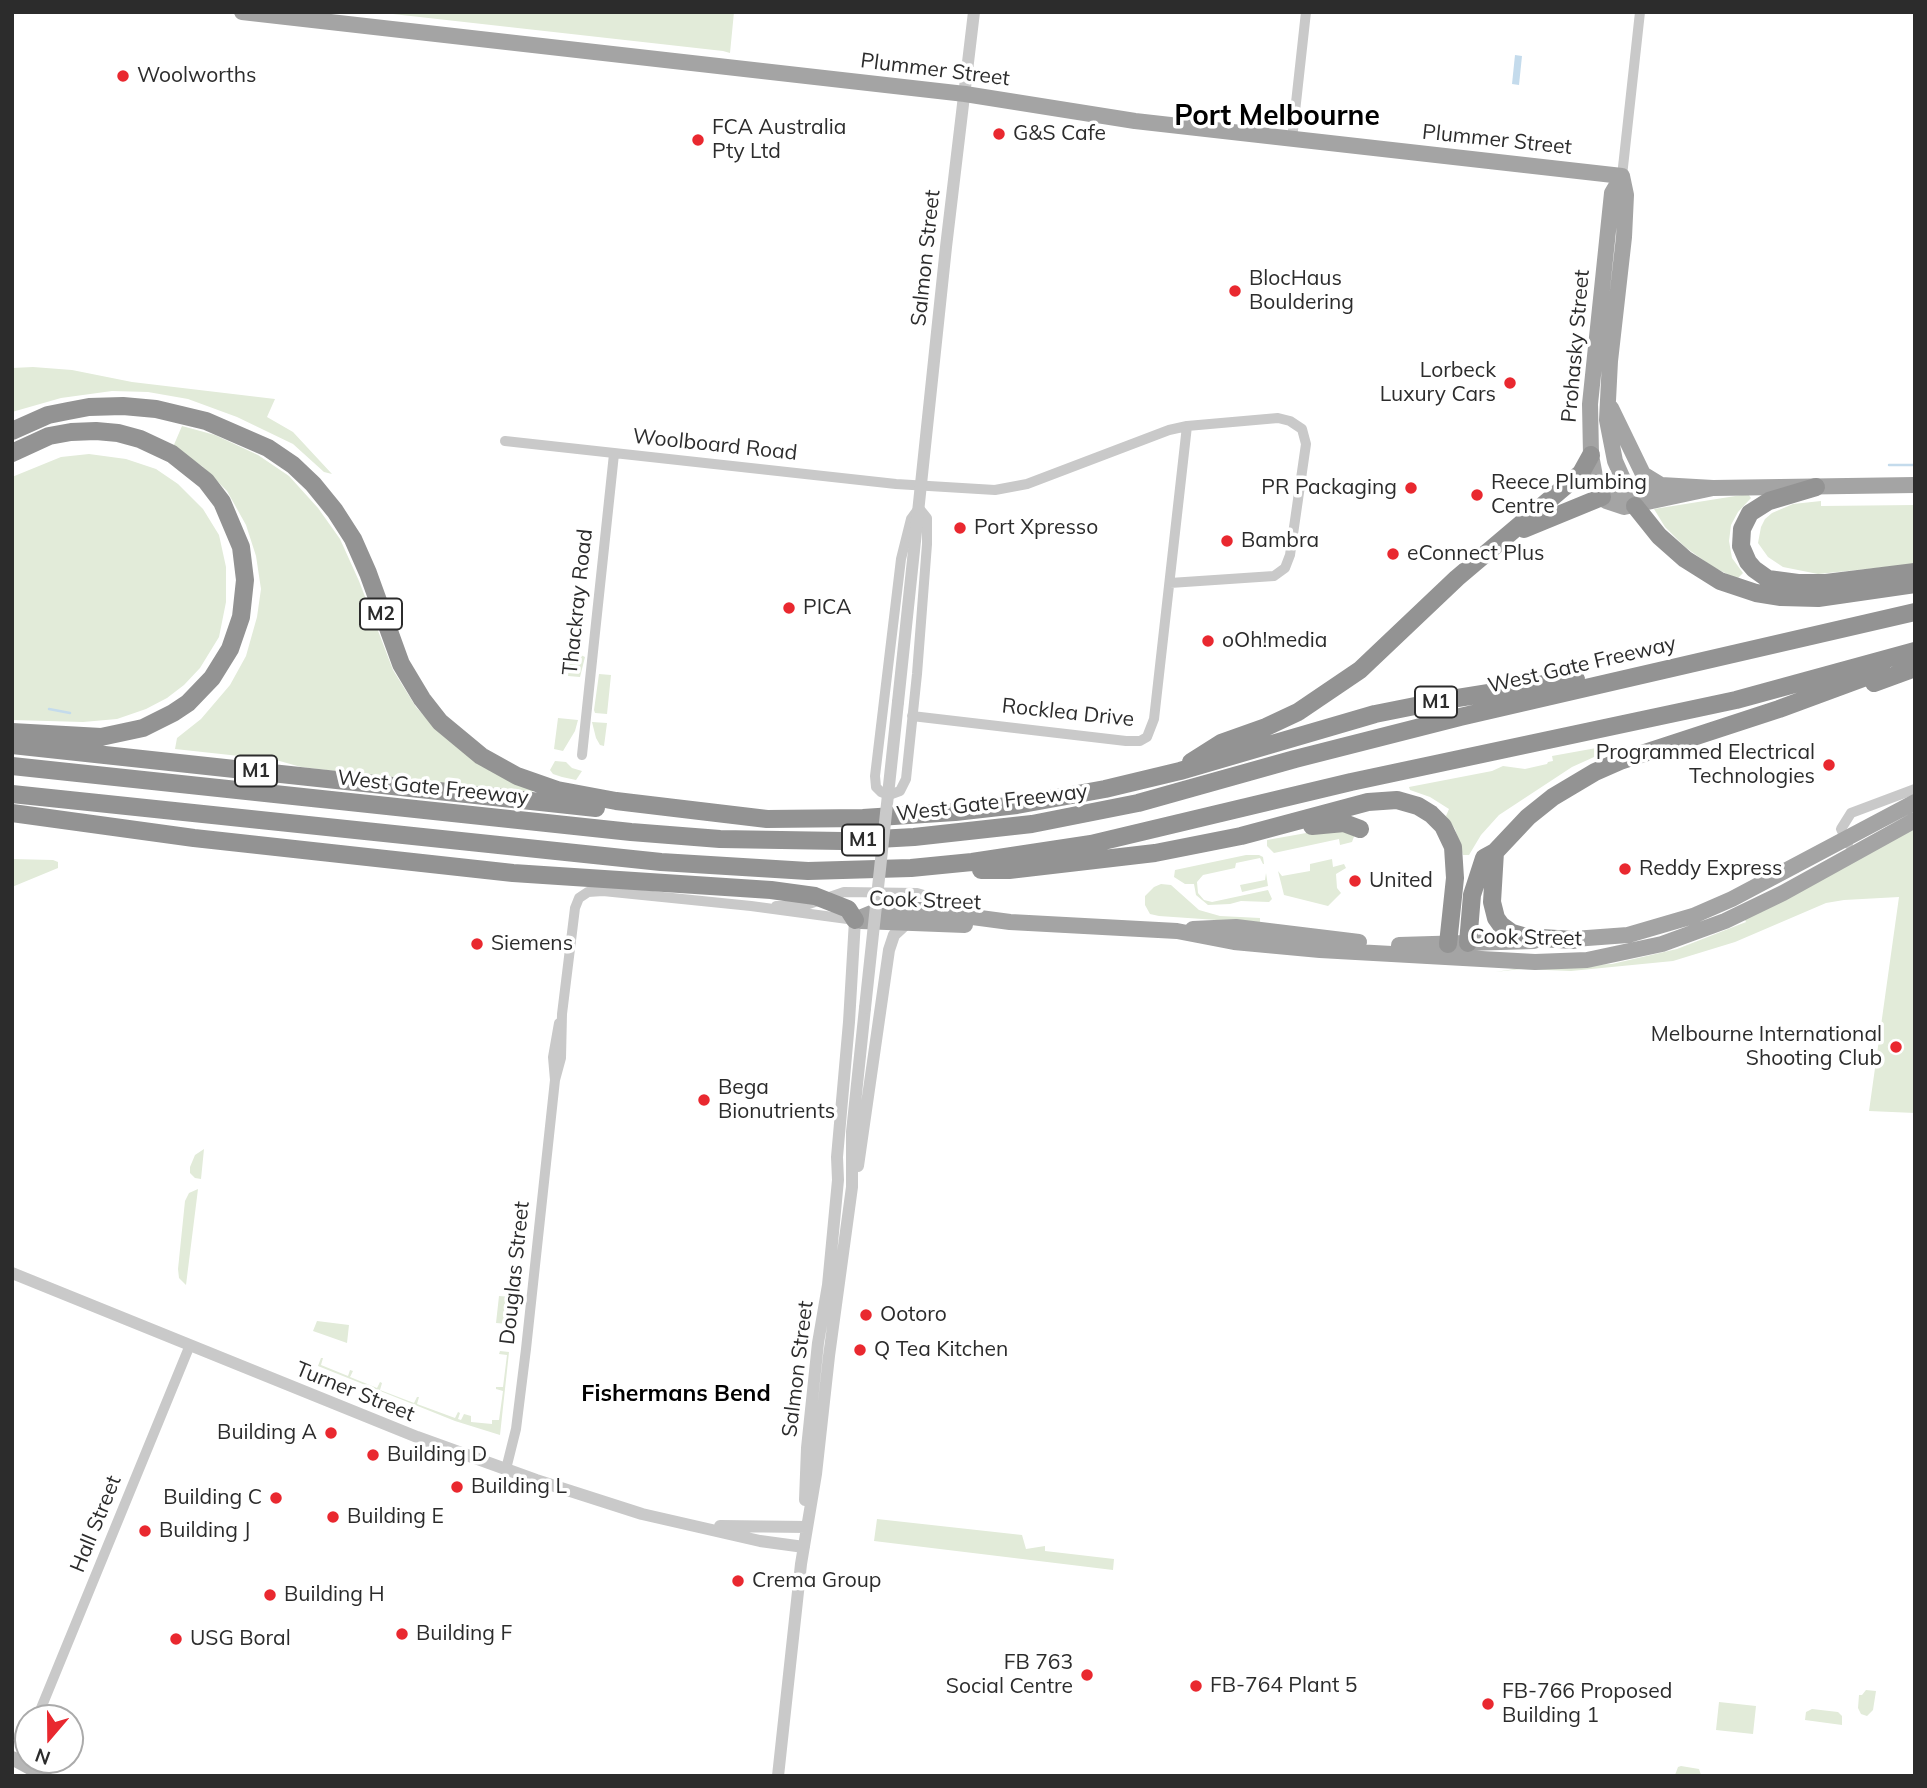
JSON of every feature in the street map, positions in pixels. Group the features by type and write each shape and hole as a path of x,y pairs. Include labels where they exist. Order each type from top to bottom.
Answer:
{"highway":[{"name":"M2","path":"12,431 48,415 89,407 156,408 206,421 268,448 307,478 335,511 353,539 368,573 390,640 409,680 440,722 463,743 505,770 557,790 653,807 767,819"},
{"path":"12,453 50,436 96,431 140,439 172,454 206,481 222,502 241,547 244,580 241,617 226,656 200,692 173,713 144,728 102,737 12,732"},
{"path":"1180,771 1203,753 1222,743 1283,720 1325,696 1369,663 1457,578 1581,473 1591,454"},
{"path":"1816,487 1762,504 1747,517 1741,535 1741,546 1748,562 1759,573 1775,580 1819,583 1915,572"},
{"path":"1494,548 1543,519 1602,497"},
{"path":"1629,501 1659,537 1685,559 1720,581 1756,593 1806,598 1915,584"},
{"name":"West Gate Freeway","path":"12,766 707,838 786,842 914,837 1032,824 1138,803 1460,717 1915,612"},
{"name":"M1","path":"12,794 661,862 808,871 911,868 972,862 1091,844 1351,782 1736,700 1915,651"},
{"path":"1468,951 1472,895 1484,858 1496,852 1528,817 1553,797 1580,780 1620,761 1688,740 1915,658"},
{"name":"M1","path":"12,745 697,817 863,818 931,814 1053,799 1180,771 1339,723 1407,707 1697,661"},
{"path":"1688,740 1704,742 1752,727 1915,668"},
{"path":"911,868 1009,870 1155,853 1241,836 1377,800 1397,800 1418,806 1438,821 1453,847 1455,869 1447,951"},
{"path":"12,813 170,835 539,875 771,890 824,898 848,909 855,920"},
{"path":"1241,836 1268,835 1339,822 1360,829"},
{"path":"1496,852 1492,902 1496,918 1501,925 1512,933 1526,937 1573,940"},
{"path":"367,856 551,870 741,877 808,871"}],"main road":[{"name":"Plummer Street","path":"242,12 965,94 1124,119 1622,176"},
{"name":"Prohasky Street","path":"1622,176 1626,195 1625,226 1607,420 1611,447 1629,501"},
{"name":"Prohasky Street","path":"1602,497 1591,454 1590,404 1612,193 1622,176"},
{"path":"1607,399 1643,474 1661,485 1713,488 1915,485"},
{"path":"1629,501 1661,485"},
{"path":"1602,497 1629,501 1713,488"},
{"name":"Cook Street","path":"855,920 871,912 889,909 1010,922 1447,951 1628,935 1693,916 1732,899 1915,802"},
{"name":"Cook Street","path":"1468,951 1567,962 1646,948 1733,918 1915,820"},
{"name":"Cook Street","path":"855,920 976,926 1010,922"}],"street":[{"name":"Salmon Street","path":"821,1375 852,1187 852,1132 974,12"},
{"path":"1292,139 1306,12"},
{"name":"Prohasky Street","path":"1622,176 1640,12"},
{"path":"921,485 982,490 1017,487 1169,430 1187,426 1278,418 1290,421 1302,429 1306,444 1290,555 1285,568 1274,576 1170,583"},
{"name":"Rocklea Drive","path":"912,716 1140,741 1147,737 1154,719 1187,426"},
{"name":"Woolboard Road","path":"505,441 921,485"},
{"name":"Thackray Road","path":"582,755 614,454"},
{"name":"Salmon Street","path":"919,508 926,517 927,544 904,784 896,793 884,794 876,787 874,780 882,714 901,559 911,519 919,508"},
{"path":"1854,855 1841,829 1851,813 1915,789"},
{"name":"Douglas Street","path":"506,1469 518,1416 555,1080 554,1046 562,1014 574,912 579,898 588,892 597,891 751,906"},
{"name":"Cook Street","path":"751,906 802,906 844,892 877,892 925,894 954,914"},
{"path":"751,906 855,920"},
{"name":"Salmon Street","path":"778,1776 821,1375 838,1180 837,1157 855,920"},
{"name":"Salmon Street","path":"852,1187 858,1170 887,960 893,937 908,922"},
{"path":"852,960 867,952 887,960"},
{"name":"Salmon Street","path":"838,1180 852,1132"},
{"name":"Turner Street","path":"12,1273 417,1437 506,1469 620,1507 760,1541 803,1547"},
{"name":"Hall Street","path":"43,1704 190,1345"},
{"name":"Turner Street","path":"692,1523 806,1527"}],"green space":[{"path":"375,12 734,12 730,53"},
{"path":"12,368 72,370 132,382 275,399 267,417 293,432 332,474 324,472 293,444 237,417 188,399 148,392 112,391 61,398 12,412"},
{"path":"182,426 215,435 258,455 289,476 318,508 340,539 393,670 416,707 439,732 533,789 532,794 301,767 276,760 175,749 177,738 201,719 230,685 246,656 257,617 261,589 256,556 246,525 227,491 202,466 173,447"},
{"path":"89,454 126,459 156,469 178,484 203,509 219,535 226,567 226,602 219,637 200,668 184,685 146,709 117,719 83,722 12,720 12,477 61,457"},
{"path":"1748,494 1751,498 1738,512 1731,525 1729,541 1732,558 1743,573 1737,579 1713,567 1685,547 1665,527 1654,509"},
{"path":"1821,501 1821,506 1915,505 1915,564 1818,574 1783,567 1768,557 1758,543 1765,519 1793,504"},
{"path":"571,650 585,657 580,677 568,676"},
{"path":"599,674 611,675 607,714 595,713 594,710"},
{"path":"558,718 578,720 563,751 554,749"},
{"path":"592,722 607,723 604,746 600,745 596,738"},
{"path":"1613,745 1614,748 1572,767 1499,815 1481,835 1469,855 1463,855 1455,829 1446,816 1449,809 1430,797 1410,790 1409,787 1492,771 1503,766 1525,769 1547,764 1553,761 1552,756"},
{"path":"555,761 566,762 572,768 582,771 576,780 553,774 550,770"},
{"path":"1340,827 1355,834 1352,842 1340,845 1339,839 1274,853 1267,846 1267,840"},
{"path":"1915,827 1915,1113 1869,1111 1899,897 1826,903 1735,942 1673,961 1571,971 1521,969 1495,972 1521,968 1612,964 1677,949 1746,922 1744,918"},
{"path":"1246,855 1263,857 1264,864 1260,858 1236,863 1235,868 1203,875 1197,882 1198,893 1204,900 1212,902 1268,890 1272,899 1269,902 1241,901 1208,905 1196,895 1194,884 1185,884 1174,877 1175,870"},
{"path":"12,859 53,860 58,862 58,868 12,887"},
{"path":"1332,859 1333,867 1344,864 1346,868 1336,874 1337,888 1341,893 1328,906 1284,895 1278,871 1282,876 1310,871 1310,864"},
{"path":"1266,873 1268,886 1242,892 1240,885 1265,880"},
{"path":"1161,884 1171,885 1199,910 1220,916 1260,918 1260,923 1150,914 1145,905 1145,896"},
{"path":"204,1149 201,1179 195,1178 190,1173 190,1167 195,1155"},
{"path":"198,1189 186,1285 179,1278 178,1269 185,1201 189,1193"},
{"path":"499,1296 512,1297 509,1324 496,1323"},
{"path":"317,1321 349,1325 347,1343 313,1331"},
{"path":"500,1351 509,1352 500,1435 455,1421 318,1366 323,1358 321,1365 348,1376 350,1370 353,1371 350,1377 377,1388 380,1382 382,1383 380,1390 414,1403 419,1397 417,1404 455,1418 458,1412 458,1419 461,1420 464,1414 471,1416 471,1422 492,1424 492,1420 499,1420 503,1391 496,1387 503,1387 507,1355 499,1354"},
{"path":"877,1519 1022,1535 1026,1549 1045,1546 1045,1551 1114,1559 1113,1570 874,1541"},
{"path":"1866,1690 1876,1691 1873,1710 1867,1716 1861,1714 1858,1708 1859,1695"},
{"path":"1719,1702 1756,1706 1753,1734 1716,1730"},
{"path":"1812,1709 1838,1712 1842,1716 1842,1725 1805,1720 1806,1712"},
{"path":"1681,1766 1699,1769 1701,1775 1668,1776 1675,1775"}],"water":[{"path":"1515,55 1522,56 1519,85 1512,84"}],"waterway":[{"path":"1889,465 1915,465"},
{"path":"49,709 70,713"}],"place":[{"name":"Woolworths","path":"123,76"},
{"name":"G&S Cafe","path":"999,134"},
{"name":"FCA Australia Pty Ltd","path":"698,140"},
{"name":"BlocHaus Bouldering","path":"1235,291"},
{"name":"Lorbeck Luxury Cars","path":"1510,383"},
{"name":"PR Packaging","path":"1411,488"},
{"name":"Reece Plumbing Centre","path":"1477,495"},
{"name":"Port Xpresso","path":"960,528"},
{"name":"Bambra","path":"1227,541"},
{"name":"eConnect Plus","path":"1393,554"},
{"name":"PICA","path":"789,608"},
{"name":"oOh!media","path":"1208,641"},
{"name":"Programmed Electrical Technologies","path":"1829,765"},
{"name":"Reddy Express","path":"1625,869"},
{"name":"United","path":"1355,881"},
{"name":"Siemens","path":"477,944"},
{"name":"Melbourne International Shooting Club","path":"1896,1047"},
{"name":"Bega Bionutrients","path":"704,1100"},
{"name":"Ootoro","path":"866,1315"},
{"name":"Q Tea Kitchen","path":"860,1350"},
{"name":"Building A","path":"331,1433"},
{"name":"Building D","path":"373,1455"},
{"name":"Building L","path":"457,1487"},
{"name":"Building C","path":"276,1498"},
{"name":"Building E","path":"333,1517"},
{"name":"Building J","path":"145,1531"},
{"name":"Crema Group","path":"738,1581"},
{"name":"Building H","path":"270,1595"},
{"name":"Building F","path":"402,1634"},
{"name":"USG Boral","path":"176,1639"},
{"name":"FB 763 Social Centre","path":"1087,1675"},
{"name":"FB-764 Plant 5","path":"1196,1686"},
{"name":"FB-766 Proposed Building 1","path":"1488,1704"}],"district":[{"name":"Port Melbourne","path":"1277,117"},
{"name":"Fishermans Bend","path":"676,1394"}]}
